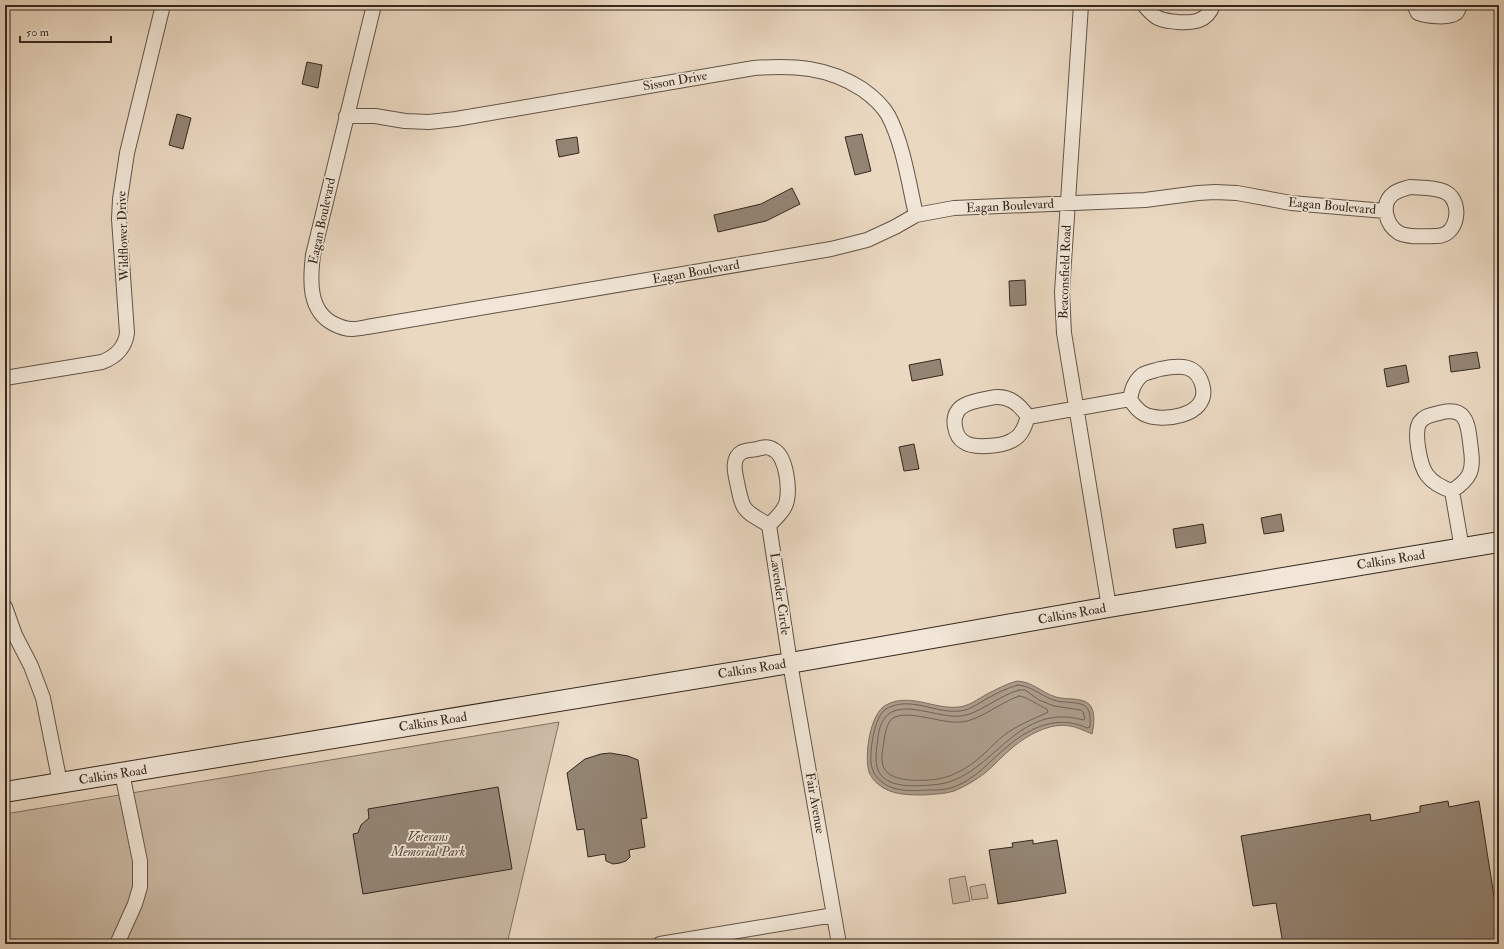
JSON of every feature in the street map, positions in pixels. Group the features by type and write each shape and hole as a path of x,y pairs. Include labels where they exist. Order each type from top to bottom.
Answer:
{"main road":[{"name":"Calkins Road","path":"5,792 790,663 1109,607 1499,542"}],"street":[{"name":"Wildflower Drive","path":"5,378 102,362 109,359 120,350 126,340 127,333 119,219 120,199 127,153 163,5"},
{"name":"Eagan Boulevard","path":"374,5 313,255 311,275 312,290 315,302 320,312 328,321 340,327 351,329 383,325 831,249 867,240 916,215 954,208 1144,200 1215,192 1237,193 1291,203 1386,211"},
{"name":"Beaconsfield Road","path":"1081,5 1062,292 1064,333 1109,607"},
{"path":"1144,5 1157,17 1166,21 1190,23 1205,17 1210,12 1213,5"},
{"path":"1414,5 1418,13 1424,16 1450,16 1456,13 1460,5"},
{"name":"Sisson Drive","path":"346,116 375,116 405,121 429,122 464,118 754,68 780,66 829,72 852,82 871,95 888,114 897,135 916,215"},
{"name":"Eagan Boulevard","path":"1410,188 1439,190 1447,193 1452,198 1455,206 1456,218 1453,227 1448,233 1440,237 1412,236 1400,233 1393,227 1388,220 1386,211 1388,200 1393,194 1401,189 1410,188"},
{"path":"1176,366 1192,369 1201,381 1203,389 1203,397 1200,404 1194,410 1186,414 1158,418 1145,414 1135,408 1130,399 1132,387 1143,375 1151,371 1176,366"},
{"path":"996,397 1014,401 1022,408 1028,417 1024,430 1010,442 980,447 971,446 959,437 954,421 957,412 969,402 996,397"},
{"path":"1028,417 1130,399"},
{"path":"1453,411 1463,415 1467,423 1472,461 1470,473 1463,484 1452,491 1444,488 1427,475 1422,466 1417,433 1419,422 1426,416 1453,411"},
{"path":"767,447 775,450 781,455 785,464 788,496 785,507 769,525 746,512 741,504 734,466 737,457 742,452 767,447"},
{"path":"1452,491 1462,549"},
{"name":"Lavender Circle","path":"769,525 790,663"},
{"path":"5,607 15,635 32,666 43,698 60,783"},
{"name":"Fair Avenue","path":"790,663 839,944"},
{"path":"119,944 140,887 140,861 122,773"},
{"path":"660,944 834,915"}],"green space":[{"name":"Veterans Memorial Park","path":"559,722 507,944 5,944 5,814"},
{"path":"965,876 970,901 953,904 949,879"},
{"path":"985,884 988,898 972,900 970,887"}],"water":[{"path":"1017,681 1033,685 1056,697 1082,700 1089,704 1094,714 1092,734 1075,727 1062,725 1039,731 1018,743 989,770 978,778 954,791 947,793 924,795 900,794 883,788 875,782 869,772 867,756 868,746 872,725 880,710 886,705 895,701 904,700 940,706 959,707 970,704 987,694"}],"building":[{"path":"307,62 322,65 318,88 302,84"},
{"path":"177,114 191,118 183,149 169,145"},
{"path":"862,134 871,171 855,175 845,137"},
{"path":"577,137 579,153 559,157 556,140"},
{"path":"792,188 800,204 766,221 718,232 714,215 761,204"},
{"path":"1025,280 1026,305 1010,306 1009,281"},
{"path":"1477,352 1480,368 1451,372 1449,356"},
{"path":"940,359 943,375 912,381 909,365"},
{"path":"1406,365 1409,382 1387,387 1384,369"},
{"path":"914,444 919,469 904,471 899,447"},
{"path":"1281,514 1284,531 1264,534 1261,518"},
{"path":"1203,524 1206,543 1176,548 1173,529"},
{"path":"610,753 628,756 638,760 647,818 641,819 645,847 629,850 630,857 626,861 613,864 606,861 605,854 588,857 584,829 577,830 567,773 585,759"},
{"path":"498,787 512,869 363,894 353,834 358,833 361,825 369,818 368,809"},
{"path":"1448,801 1449,807 1479,801 1499,928 1499,944 1283,944 1276,903 1253,906 1241,836 1370,814 1371,821 1420,812 1420,806"},
{"path":"1033,840 1033,844 1057,840 1066,893 998,904 989,850 1013,847 1012,843"}]}
